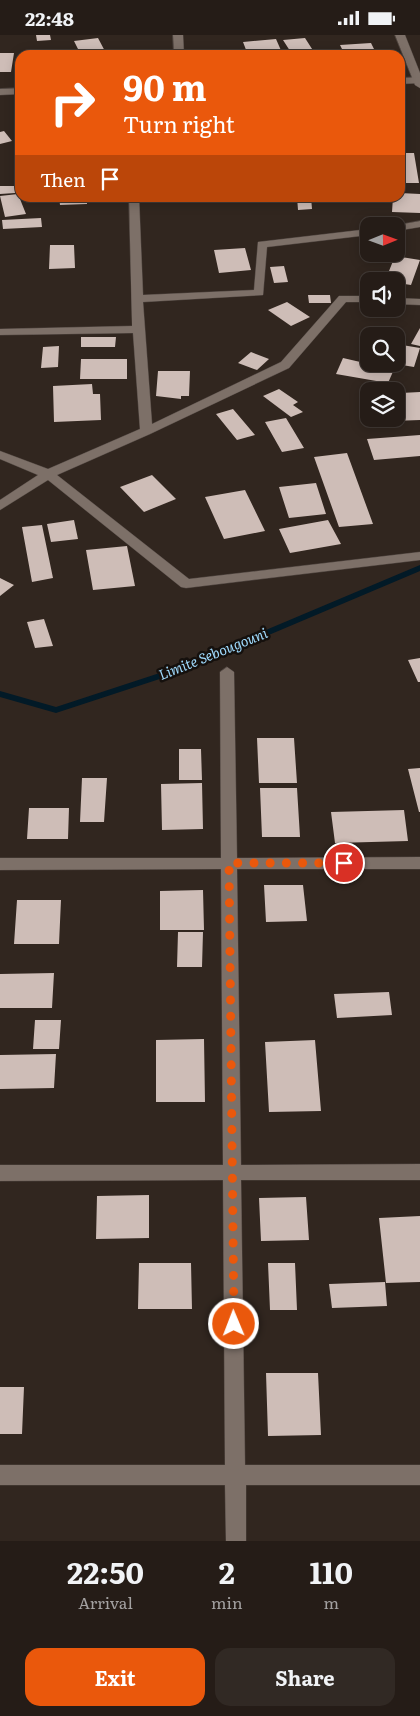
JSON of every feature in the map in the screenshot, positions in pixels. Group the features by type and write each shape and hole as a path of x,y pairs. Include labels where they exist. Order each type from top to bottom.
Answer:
{"street":[{"path":"178,35 179,50"},
{"path":"400,35 419,82 405,81"},
{"path":"0,92 15,91"},
{"path":"134,202 138,329 146,431"},
{"path":"405,226 420,224"},
{"path":"137,299 259,293 262,244 360,233"},
{"path":"0,506 48,474 146,431 285,365 343,298 360,299"},
{"path":"405,301 420,302"},
{"path":"0,332 138,329"},
{"path":"0,455 48,474 186,584 420,556"},
{"path":"227,672 236,1541"},
{"path":"0,864 420,863"},
{"path":"0,1173 420,1172"},
{"path":"0,1475 420,1475"}],"building":[{"path":"36,35 50,35 51,40 37,41"},
{"path":"98,38 104,50 78,50 74,41"},
{"path":"305,38 313,50 289,50 283,40"},
{"path":"276,39 281,50 246,50 243,42"},
{"path":"371,43 374,50 342,50 340,45"},
{"path":"0,53 14,53 11,72 0,72"},
{"path":"4,131 12,141 0,144 0,132"},
{"path":"405,153 414,153 419,183 405,183"},
{"path":"0,186 15,186 15,193 0,194"},
{"path":"405,193 420,194 420,213 392,212 393,202 405,202"},
{"path":"15,194 15,202 21,202 26,214 5,217 0,196"},
{"path":"60,202 87,202 87,204 60,205"},
{"path":"297,202 311,202 312,209 298,210"},
{"path":"41,218 42,227 3,229 2,220"},
{"path":"50,245 74,245 75,268 49,269"},
{"path":"245,248 251,270 219,273 214,250"},
{"path":"405,258 420,260 411,285 405,284 405,272 389,272 392,263 405,263"},
{"path":"284,266 288,282 274,283 270,267"},
{"path":"308,295 330,295 331,303 309,303"},
{"path":"287,302 310,317 291,326 268,310"},
{"path":"420,328 420,346 411,344"},
{"path":"81,337 116,337 115,347 81,347"},
{"path":"59,346 58,367 41,368 43,347"},
{"path":"405,346 420,348 414,367 405,366"},
{"path":"251,352 269,359 257,370 238,363"},
{"path":"343,358 360,362 360,372 393,372 388,382 336,374"},
{"path":"81,359 127,359 127,379 80,379"},
{"path":"158,371 190,371 189,396 181,396 181,399 156,396"},
{"path":"92,384 93,394 100,394 101,420 54,422 53,386"},
{"path":"279,389 298,402 293,405 303,412 291,417 263,396"},
{"path":"420,392 420,420 405,421 405,393"},
{"path":"233,409 255,435 237,440 216,414"},
{"path":"286,418 304,448 282,452 265,422"},
{"path":"420,435 420,456 374,460 367,439"},
{"path":"347,453 373,524 339,527 314,457"},
{"path":"152,475 176,499 144,512 120,487"},
{"path":"316,483 326,514 289,518 279,487"},
{"path":"245,490 265,531 224,539 205,497"},
{"path":"74,520 78,539 51,542 47,524"},
{"path":"328,520 341,544 290,553 279,529"},
{"path":"42,525 53,578 32,582 22,527"},
{"path":"127,546 135,586 93,590 86,550"},
{"path":"0,578 14,585 0,596"},
{"path":"44,619 53,646 35,648 27,622"},
{"path":"420,658 420,682 418,682 408,660"},
{"path":"257,738 294,738 297,783 259,783"},
{"path":"179,749 201,749 202,780 179,780"},
{"path":"420,768 420,812 419,812 408,769"},
{"path":"82,778 107,778 104,822 80,822"},
{"path":"202,783 203,829 162,830 161,784"},
{"path":"260,788 297,788 300,837 262,837"},
{"path":"29,808 69,808 68,839 27,839"},
{"path":"404,810 408,841 335,843 331,812"},
{"path":"264,885 303,885 307,921 266,922"},
{"path":"203,890 204,930 160,930 160,891"},
{"path":"17,900 61,900 59,944 14,944"},
{"path":"178,932 203,932 202,967 177,967"},
{"path":"54,973 52,1008 0,1008 0,974"},
{"path":"389,992 392,1015 337,1018 334,994"},
{"path":"35,1020 61,1020 59,1049 33,1049"},
{"path":"204,1039 205,1102 156,1102 156,1040"},
{"path":"315,1040 321,1111 269,1112 265,1042"},
{"path":"56,1054 54,1088 0,1089 0,1055"},
{"path":"149,1195 149,1238 96,1239 97,1196"},
{"path":"306,1197 309,1240 261,1241 259,1198"},
{"path":"420,1216 420,1282 386,1283 379,1218"},
{"path":"139,1263 191,1263 192,1309 138,1309"},
{"path":"268,1263 295,1263 297,1310 270,1310"},
{"path":"385,1282 387,1306 332,1308 329,1284"},
{"path":"266,1373 318,1373 321,1435 268,1436"},
{"path":"0,1387 24,1387 22,1434 0,1434"}],"waterway":[{"name":"Limite Sebougouni","path":"0,694 56,710 181,669 420,568"}],"route":[{"path":"234,1324 229,863 344,863"}]}
